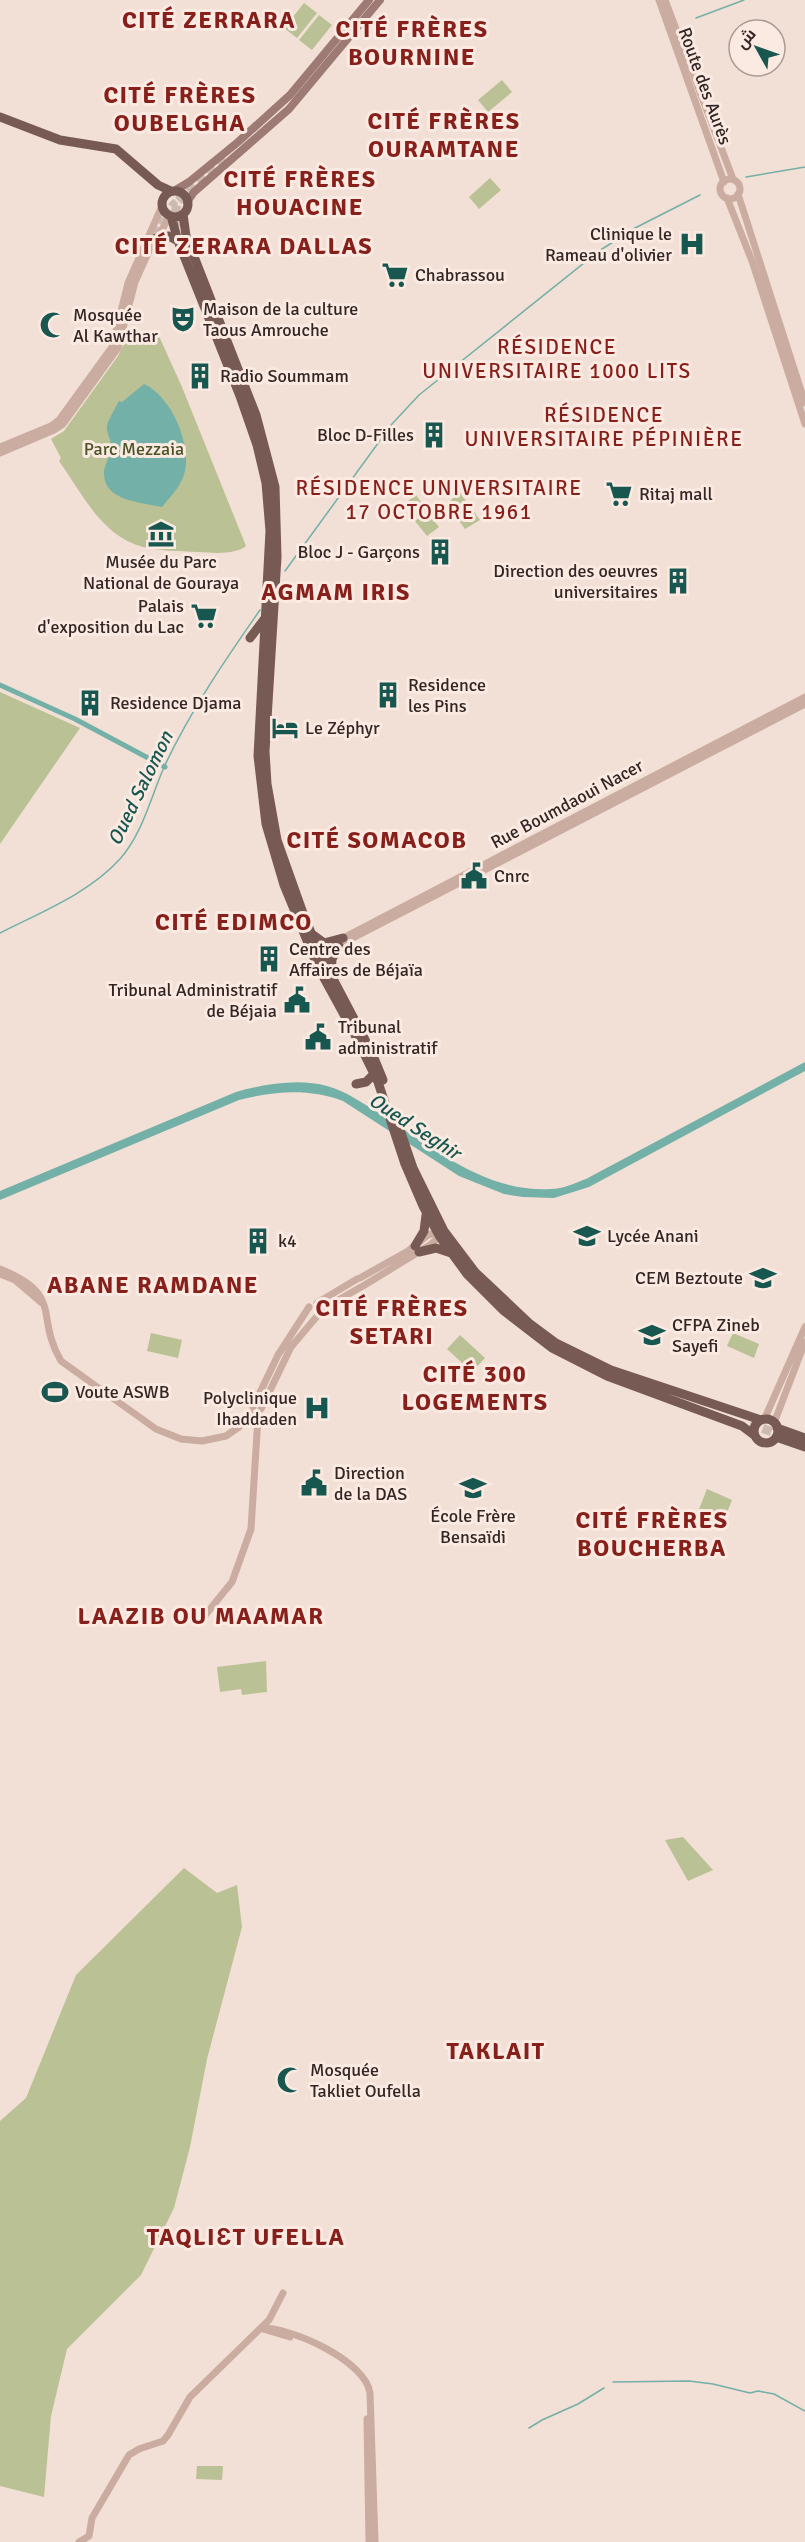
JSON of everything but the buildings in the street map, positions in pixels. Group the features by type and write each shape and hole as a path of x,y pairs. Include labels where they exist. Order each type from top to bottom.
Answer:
{"main road":[{"path":"162,202 172,191 189,182 274,111 369,0"},
{"path":"380,0 289,109 194,192 183,214 186,236 256,415 275,487 277,556 266,722 266,772 278,840 318,960 332,976 372,1053 426,1213 452,1253 488,1296 552,1348 592,1370 763,1420 805,1445"},
{"path":"0,117 60,140 116,149 158,185 183,194 187,202"},
{"path":"158,185 165,213 170,216 243,405 261,462 270,519 258,734 261,795 266,825 284,885 388,1102"},
{"path":"170,216 183,214"},
{"path":"156,238 169,236 178,241"},
{"path":"250,638 266,617"},
{"path":"309,929 316,939 324,943 341,942 331,963 332,976"},
{"path":"356,1084 366,1082 374,1074"},
{"path":"400,1140 440,1233 475,1272 529,1323 556,1343 589,1360 742,1426 764,1443 772,1442 778,1431"},
{"path":"426,1213 424,1231 417,1249 436,1248 452,1253"},
{"path":"651,1388 750,1424"},
{"path":"754,1435 756,1425 763,1420"},
{"path":"778,1431 805,1438"}],"street":[{"name":"Route des Aurès","path":"658,0 724,182"},
{"name":"Route des Aurès","path":"665,0 733,180"},
{"path":"805,403 738,194 739,184 733,180 724,182 721,190 727,198 752,261 805,424"},
{"path":"727,198 733,198 738,194"},
{"path":"0,447 51,426 59,420 109,352 117,336 128,283 162,202"},
{"path":"0,453 63,424 109,363 123,334 135,282 156,238 170,216"},
{"name":"Rue Boumdaoui Nacer","path":"318,960 341,942 805,697"},
{"name":"Rue Boumdaoui Nacer","path":"341,942 805,704"},
{"path":"0,1269 22,1278 35,1288 46,1307 52,1346 61,1361 156,1429 189,1440 209,1441 232,1433 254,1413 258,1406 261,1409 291,1347 320,1314 440,1233"},
{"path":"202,1618 232,1582 251,1529 254,1413 278,1355 309,1307 417,1249"},
{"path":"0,1274 15,1280 46,1307"},
{"path":"358,1279 356,1285 362,1287"},
{"path":"317,1303 322,1308 320,1314"},
{"path":"309,1307 311,1314 320,1314"},
{"path":"763,1420 805,1327"},
{"path":"778,1431 805,1342"},
{"path":"79,2542 89,2536 92,2518 129,2456 139,2449 163,2441 190,2397 261,2328 274,2313 283,2293"},
{"path":"261,2328 270,2327 299,2335 346,2361 366,2379 370,2393 375,2542"},
{"path":"261,2328 265,2331 298,2338 349,2368 363,2382 366,2401 369,2542"}],"green space":[{"path":"304,3 317,13 297,38 284,28"},
{"path":"319,15 332,25 312,50 299,40"},
{"path":"502,80 512,92 488,112 478,100"},
{"path":"490,178 501,190 479,209 469,197"},
{"name":"Parc Mezzaia","path":"158,334 182,387 246,546 241,549 217,553 170,551 143,547 128,541 115,533 94,512 59,461 61,458 51,439 64,431 118,356 127,337"},
{"path":"460,493 480,520 465,529 448,505"},
{"path":"416,495 426,509 414,517 404,504"},
{"path":"427,512 439,527 427,536 415,521"},
{"path":"0,692 80,728 0,844"},
{"path":"151,1333 182,1340 178,1358 147,1351"},
{"path":"733,1333 759,1344 754,1358 727,1346"},
{"path":"460,1335 485,1358 472,1372 447,1349"},
{"path":"707,1489 732,1500 724,1520 699,1509"},
{"path":"266,1661 267,1692 242,1695 241,1689 220,1692 217,1667"},
{"path":"683,1837 713,1870 688,1881 665,1840"},
{"path":"184,1868 217,1893 237,1885 242,1927 207,2059 190,2147 174,2208 141,2275 67,2349 51,2416 44,2497 0,2486 0,2121 26,2098 76,1975"},
{"path":"197,2466 223,2466 222,2480 196,2479"}],"water":[{"path":"144,384 154,390 170,409 182,434 185,447 184,476 162,507 135,502 116,495 105,481 104,471 111,449 107,429 109,420 119,401 122,402"},
{"path":"805,1062 805,1071 589,1187 554,1198 504,1194 459,1176 343,1101 317,1094 291,1092 239,1100 0,1200 0,1191 236,1092 270,1084 293,1082 334,1088 347,1094 439,1153 482,1176 504,1184 527,1188 560,1188 586,1179"}],"waterway":[{"name":"Oued Salomon","path":"696,18 744,0"},
{"name":"Oued Salomon","path":"746,177 805,167"},
{"name":"Oued Salomon","path":"285,571 392,424 419,395 599,251 635,228 700,195"},
{"name":"Oued Salomon","path":"0,933 79,892 120,859 135,838 165,765 197,705 260,610"},
{"path":"0,685 75,719 165,767"},
{"path":"613,2382 689,2381 713,2384 750,2393 758,2391 774,2394 805,2411"},
{"path":"529,2428 578,2404 604,2388"}],"tunnel":[{"path":"178,227 175,213 178,201 225,157"},
{"path":"153,232 181,196"},
{"path":"750,1424 784,1436"}],"place":[{"name":"Clinique le Rameau d'olivier","path":"692,244"},
{"name":"Chabrassou","path":"395,275"},
{"name":"Maison de la culture Taous Amrouche","path":"183,319"},
{"name":"Mosquée Al Kawthar","path":"53,325"},
{"name":"Radio Soummam","path":"200,376"},
{"name":"Bloc D-Filles","path":"434,435"},
{"name":"Ritaj mall","path":"619,494"},
{"name":"Musée du Parc National de Gouraya","path":"161,534"},
{"name":"Bloc J - Garçons","path":"440,552"},
{"name":"Direction des oeuvres universitaires","path":"678,581"},
{"name":"Palais d'exposition du Lac","path":"204,616"},
{"name":"Residence les Pins","path":"388,695"},
{"name":"Residence Djama","path":"90,703"},
{"name":"Le Zéphyr","path":"285,728"},
{"name":"Cnrc","path":"474,876"},
{"name":"Centre des Affaires de Béjaïa","path":"269,959"},
{"name":"Tribunal Administratif de Béjaia","path":"297,1000"},
{"name":"Tribunal administratif","path":"318,1037"},
{"name":"Lycée Anani","path":"587,1236"},
{"name":"k4","path":"258,1241"},
{"name":"CEM Beztoute","path":"763,1278"},
{"name":"CFPA Zineb Sayefi","path":"652,1335"},
{"name":"Voute ASWB","path":"55,1392"},
{"name":"Polyclinique Ihaddaden","path":"317,1408"},
{"name":"Direction de la DAS","path":"314,1483"},
{"name":"École Frère Bensaïdi","path":"473,1488"},
{"name":"Mosquée Takliet Oufella","path":"290,2080"}],"district":[{"name":"CITÉ ZERRARA","path":"209,20"},
{"name":"CITÉ FRÈRES BOURNINE","path":"412,43"},
{"name":"CITÉ FRÈRES OUBELGHA","path":"180,109"},
{"name":"CITÉ FRÈRES OURAMTANE","path":"444,135"},
{"name":"CITÉ FRÈRES HOUACINE","path":"300,193"},
{"name":"CITÉ ZERARA DALLAS","path":"244,246"},
{"name":"RÉSIDENCE UNIVERSITAIRE 1000 LITS","path":"557,359"},
{"name":"RÉSIDENCE UNIVERSITAIRE PÉPINIÈRE","path":"604,427"},
{"name":"RÉSIDENCE UNIVERSITAIRE 17 OCTOBRE 1961","path":"439,500"},
{"name":"AGMAM IRIS","path":"336,592"},
{"name":"CITÉ SOMACOB","path":"377,840"},
{"name":"CITÉ EDIMCO","path":"234,922"},
{"name":"ABANE RAMDANE","path":"153,1285"},
{"name":"CITÉ FRÈRES SETARI","path":"392,1322"},
{"name":"CITÉ 300 LOGEMENTS","path":"475,1388"},
{"name":"CITÉ FRÈRES BOUCHERBA","path":"652,1534"},
{"name":"LAAZIB OU MAAMAR","path":"201,1616"},
{"name":"TAKLAIT","path":"496,2051"},
{"name":"TAQLIƐT UFELLA","path":"246,2237"}],"water label":[{"name":"Oued Seghir","path":"415,1126"}]}
